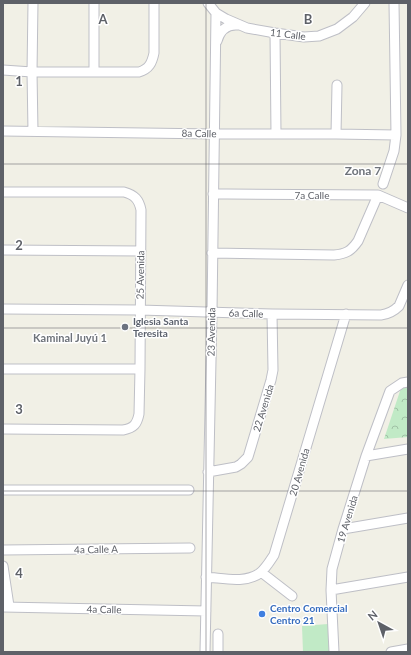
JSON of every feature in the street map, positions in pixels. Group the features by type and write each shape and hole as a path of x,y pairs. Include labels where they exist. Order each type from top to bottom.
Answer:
{"street":[{"path":"33,131 32,72 34,3"},
{"path":"94,3 94,72"},
{"path":"3,70 32,72 142,71 148,67 152,61 154,53 154,3"},
{"name":"11 Calle","path":"208,3 216,12 239,25 275,34 304,37 326,34 337,29 348,22 365,3"},
{"path":"383,184 394,151 396,135 394,3"},
{"name":"23 Avenida","path":"205,652 216,12"},
{"path":"215,46 218,36 223,29 230,25 239,25"},
{"path":"275,34 276,134"},
{"path":"336,134 337,85"},
{"name":"8a Calle","path":"3,131 396,135"},
{"name":"25 Avenida","path":"3,192 128,193 134,196 139,203 141,210 140,369 138,414 134,426 123,430 3,428"},
{"name":"7a Calle","path":"213,194 378,195 408,208"},
{"path":"212,253 334,255 346,253 351,250 358,241 378,195"},
{"path":"3,250 141,251"},
{"name":"6a Calle","path":"3,309 381,315 392,312 399,306 408,285"},
{"name":"22 Avenida","path":"208,472 236,467 242,464 248,457 273,370 272,314"},
{"name":"20 Avenida","path":"261,572 275,554 346,314"},
{"path":"3,369 140,369"},
{"name":"19 Avenida","path":"334,652 331,590 332,569 366,456 390,391 402,383 408,382"},
{"path":"366,456 408,449"},
{"path":"3,490 189,490"},
{"path":"343,529 408,518"},
{"name":"4a Calle A","path":"3,550 190,548"},
{"path":"3,566 6,607"},
{"path":"206,577 241,579 261,572 292,596"},
{"path":"331,590 408,577"},
{"name":"4a Calle","path":"6,607 206,612"},
{"path":"218,634 218,652"},
{"path":"391,652 408,649"}],"green space":[{"path":"408,387 408,437 384,439 401,388"},
{"path":"328,624 330,652 303,652 302,626"}],"place":[{"name":"Iglesia Santa Teresita","path":"125,327"},
{"name":"Centro Comercial Centro 21","path":"262,614"}],"district":[{"name":"Zona 7","path":"363,171"},
{"name":"Kaminal Juyú 1","path":"70,338"}]}
